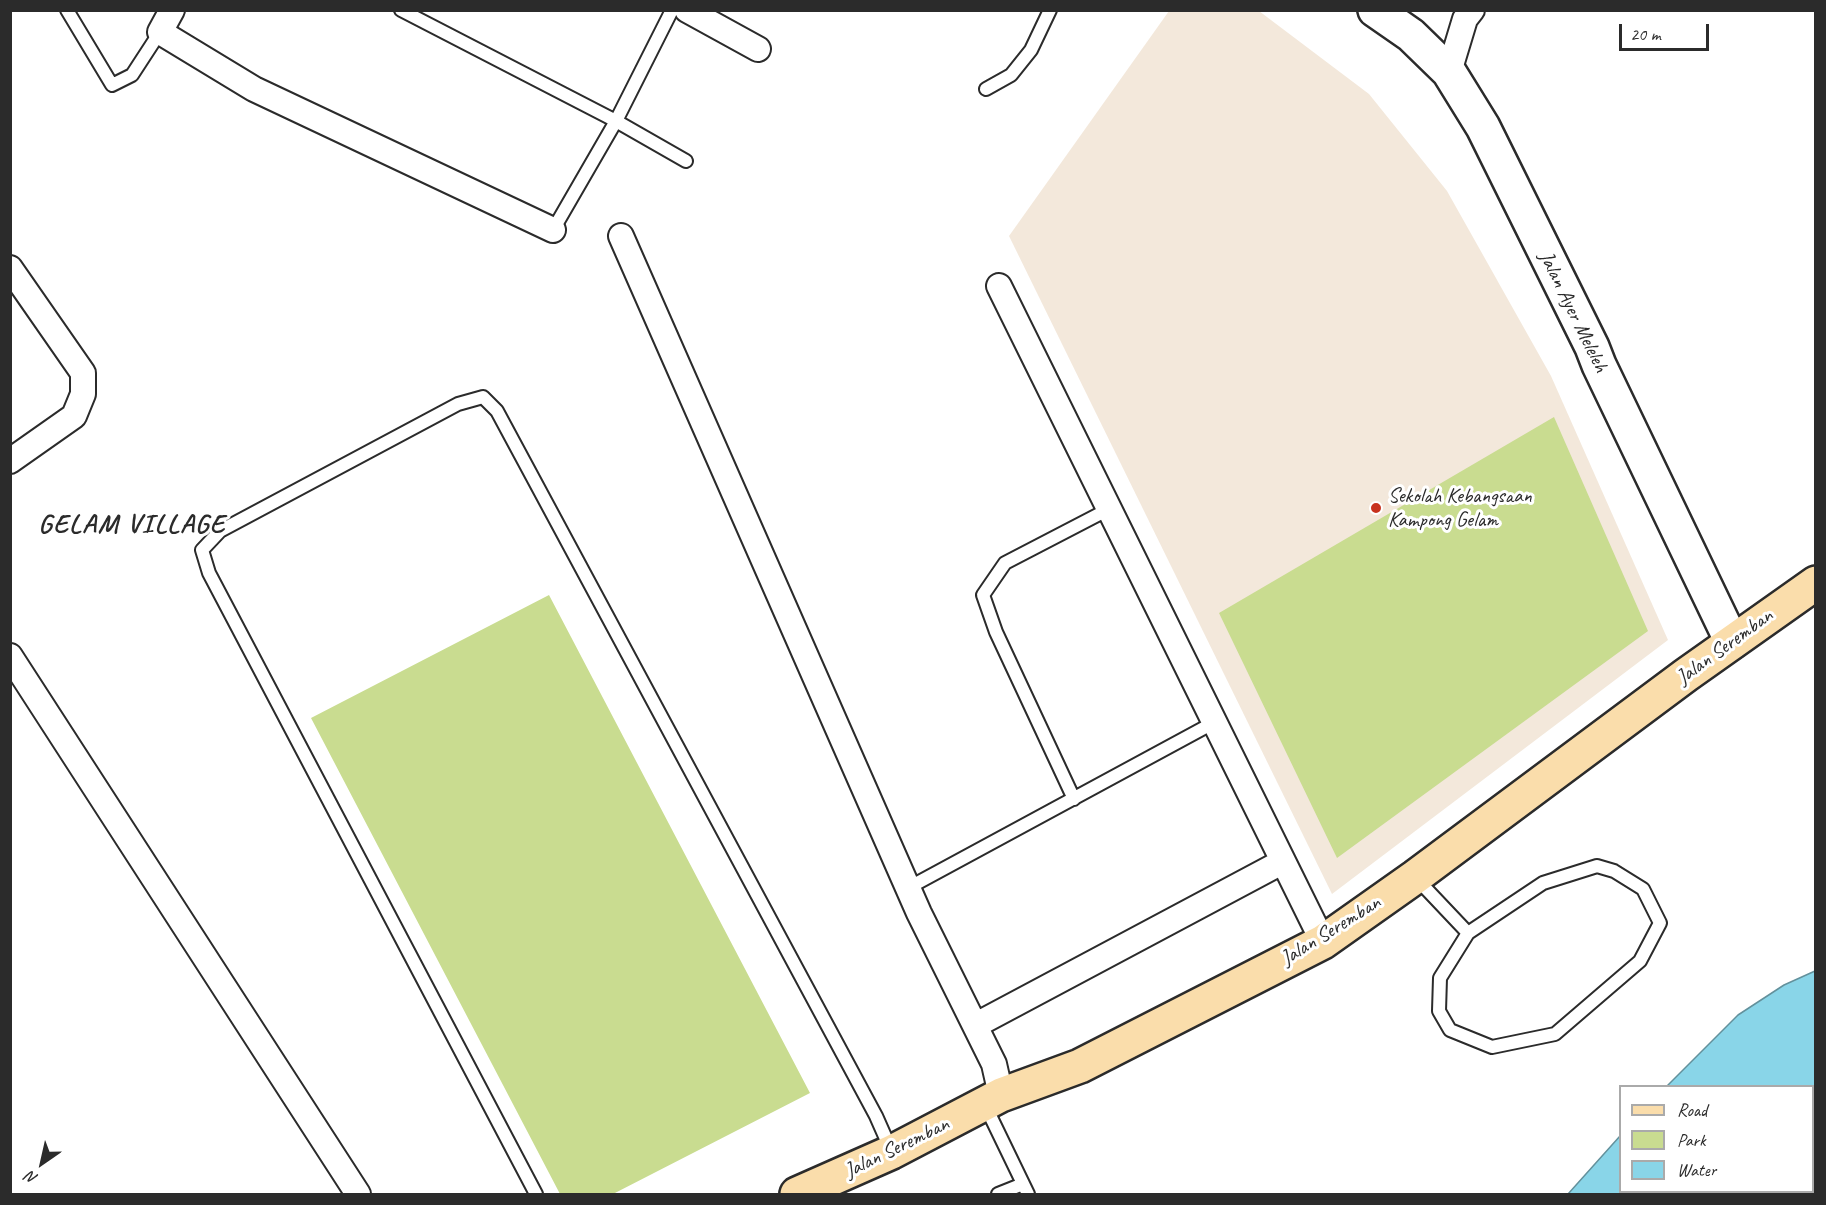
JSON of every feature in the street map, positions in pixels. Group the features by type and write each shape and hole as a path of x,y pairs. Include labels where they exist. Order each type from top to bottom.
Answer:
{"main road":[{"name":"Jalan Seremban","path":"797,1194 892,1152 993,1100 1080,1066 1323,942 1815,583"}],"street":[{"path":"172,10 160,33 254,89 553,230"},
{"path":"687,10 758,49"},
{"name":"Jalan Ayer Meleleh","path":"1375,10 1411,35 1449,72 1483,128 1592,347 1732,642"},
{"path":"1449,72 1465,19 1472,10"},
{"path":"621,236 919,913 994,1064 993,1100"},
{"path":"10,267 83,373 82,394 74,416 10,461"},
{"path":"999,286 1323,942"},
{"path":"10,656 358,1194"},
{"path":"976,1024 1282,862"}],"lane":[{"path":"67,10 112,86 132,75 160,33"},
{"path":"401,10 616,120 686,161"},
{"path":"553,230 616,120 672,10"},
{"path":"986,89 1011,75 1031,50 1050,10"},
{"path":"536,1194 209,573 202,550 220,531 458,404 483,397 497,411 876,1116 892,1152"},
{"path":"1074,799 996,632 983,595 1005,563 1109,509"},
{"path":"908,888 1213,723"},
{"path":"1597,866 1614,871 1643,889 1660,923 1640,961 1555,1034 1492,1047 1450,1030 1439,1011 1440,978 1468,933 1543,883 1597,866"},
{"path":"1415,877 1468,933"},
{"path":"993,1100 1026,1189 998,1194"}],"shaded area":[{"name":"Sekolah Kebangsaan Kampong Gelam","path":"1169,11 1259,11 1369,94 1447,191 1551,376 1668,640 1332,894 1009,236"}],"green space":[{"path":"1554,417 1648,631 1337,858 1219,613"},
{"path":"549,595 810,1093 613,1194 560,1194 311,718"}],"water":[{"path":"1815,971 1815,1194 1568,1194 1619,1137 1619,1193 1814,1193 1814,1085 1668,1085 1738,1015 1784,985"}],"place":[{"name":"Sekolah Kebangsaan Kampong Gelam","path":"1376,508"}],"district":[{"name":"GELAM VILLAGE","path":"132,525"}]}
